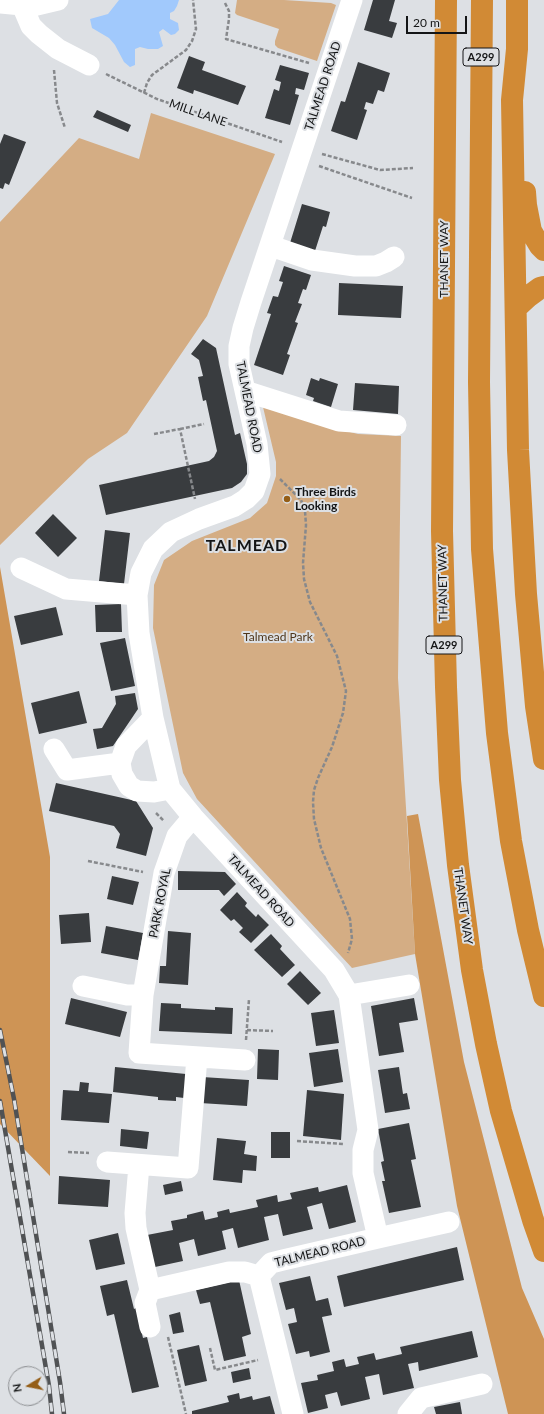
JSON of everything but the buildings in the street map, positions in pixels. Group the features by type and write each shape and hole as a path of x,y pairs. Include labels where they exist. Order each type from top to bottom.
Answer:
{"highway":[{"name":"A299","path":"482,0 480,382 482,549 497,732 511,840 528,930 544,996"},
{"name":"A299","path":"518,0 517,49 512,100 517,402 522,527 536,706 544,759"},
{"name":"THANET WAY","path":"446,1 442,531 446,687 452,796 458,865 471,963 486,1044 501,1111 533,1220 544,1251"},
{"path":"517,49 526,205 532,231 540,246 544,250"},
{"path":"516,308 529,296 544,287"}],"street":[{"path":"0,3 37,5 58,0"},
{"name":"TALMEAD ROAD","path":"259,1276 271,1263 378,1238 363,1173 364,1145 368,1130 349,995 334,970 193,817 170,789 153,718 139,632 137,595 140,572 153,549 171,532 199,519 235,506 246,499 254,491 260,474 257,444 239,364 239,346 243,328 352,0"},
{"path":"22,5 32,26 50,43 58,49 96,69"},
{"path":"270,246 312,260 355,266 376,266 394,257"},
{"path":"245,391 339,421 396,425"},
{"path":"22,568 66,589 137,595"},
{"path":"153,718 126,746 120,763 122,774 129,786 137,791 154,792 170,789"},
{"path":"54,749 67,770 120,763"},
{"name":"PARK ROYAL","path":"193,817 177,836 163,876 143,995 139,1053 245,1060"},
{"path":"349,995 409,985"},
{"path":"83,986 127,995 143,995"},
{"path":"107,1162 188,1168 197,1057"},
{"path":"140,1165 135,1213 136,1228 150,1290 145,1303 150,1328"},
{"path":"378,1238 449,1222"},
{"path":"150,1290 229,1272 245,1272 259,1276 293,1414"},
{"path":"408,1414 421,1398 482,1384"}],"path":[{"path":"144,93 147,83 152,75 186,50 192,41 196,29 193,0"},
{"path":"225,3 229,11 226,39 328,69"},
{"path":"50,43 54,65 55,93 65,128"},
{"name":"MILL LANE","path":"96,69 144,93 301,153"},
{"path":"301,153 380,170 413,168"},
{"path":"301,153 320,166 412,198"},
{"path":"154,434 204,424"},
{"path":"180,429 199,519"},
{"path":"260,474 270,475 281,480 301,500 305,511 306,525 303,563 304,579 310,602 337,656 346,691 343,713 332,747 318,778 314,790 313,802 314,820 321,848 350,920 352,939 347,955 334,970"},
{"path":"88,861 163,876"},
{"path":"245,1060 249,999"},
{"path":"247,1030 273,1031"},
{"path":"297,1141 364,1145"},
{"path":"150,1328 164,1324 186,1414"},
{"path":"210,1348 215,1370 278,1356"}],"green space":[{"path":"237,0 284,0 331,3 336,5 317,61 278,48 275,45 275,41 279,29 237,15 235,13"},
{"path":"151,113 275,154 207,316 127,433 88,459 0,545 0,222 79,138 139,159"},
{"name":"Talmead Park","path":"263,407 318,424 358,434 401,436 398,678 415,954 352,968 197,799 183,773 153,628 154,585 164,560 192,541 250,518 267,503 276,476 276,462"}],"shaded area":[{"path":"0,567 50,857 50,1176 0,1124"},
{"path":"418,814 464,1062 522,1288 544,1339 544,1414 508,1414 457,1206 415,954 407,816"}],"water":[{"path":"119,0 179,0 174,11 170,13 170,19 178,23 179,30 175,34 171,35 163,29 159,32 163,46 158,49 140,47 135,49 135,65 130,67 124,62 115,45 109,38 92,28 90,19 108,14"}],"railway":[{"path":"0,1030 14,1099 64,1414"},
{"path":"0,1101 49,1386 52,1414"}],"place":[{"name":"Three Birds Looking","path":"287,499"}],"district":[{"name":"TALMEAD","path":"247,546"}]}
